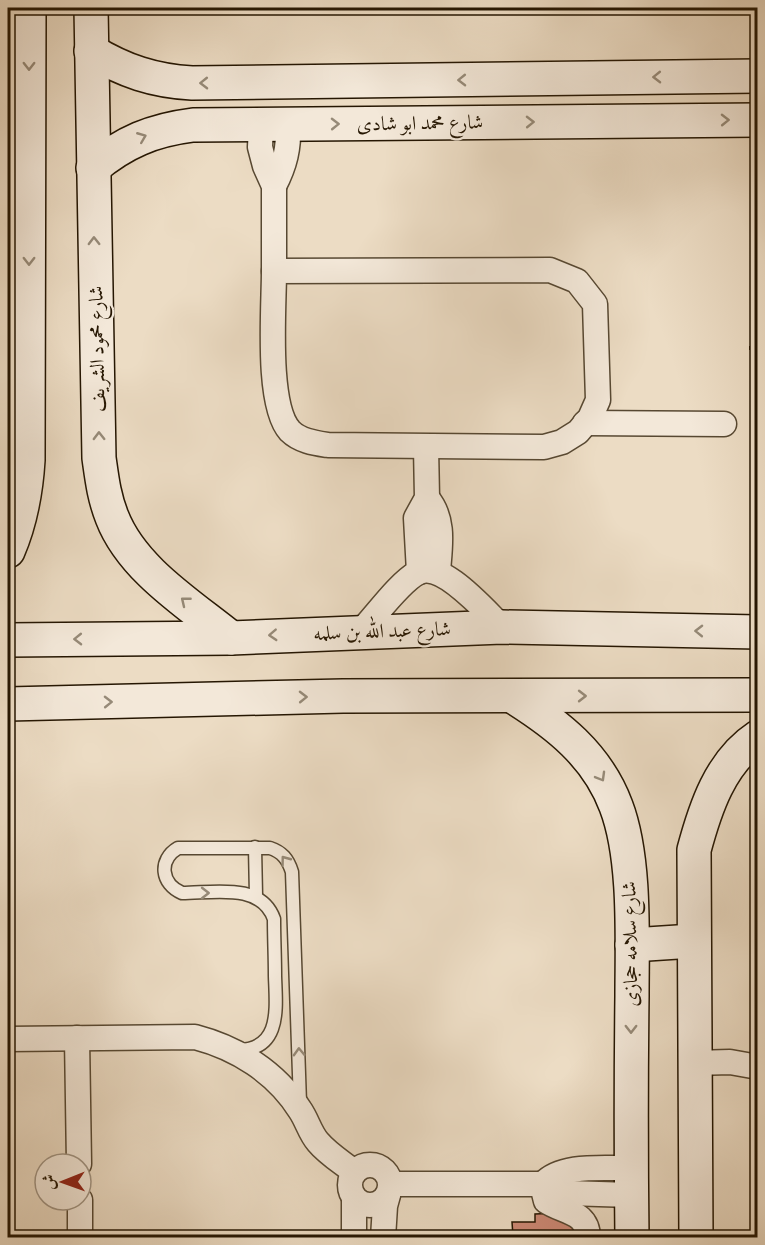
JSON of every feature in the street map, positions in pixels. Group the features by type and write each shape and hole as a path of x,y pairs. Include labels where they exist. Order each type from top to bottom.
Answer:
{"street":[{"path":"8,551 19,524 26,489 28,460 29,8"},
{"name":"شارع محمود الشريف","path":"91,8 99,458 103,491 112,519 145,566 231,638"},
{"path":"92,51 114,65 165,81 758,76"},
{"path":"236,82 262,125 260,147 274,186 273,271 275,394 279,415 291,431 308,442 328,446 544,447 562,442 585,423 598,400 596,304 587,291 564,274 550,270 273,271"},
{"name":"شارع محمد ابو شادى","path":"93,168 122,146 165,128 758,120"},
{"path":"585,423 724,424"},
{"path":"426,447 427,498 416,518 428,572 502,627"},
{"path":"362,630 428,572"},
{"name":"شارع عبد الله بن سلمه","path":"8,640 231,638 362,630 502,627 758,632"},
{"path":"8,704 343,696 758,695"},
{"name":"شارع سلامه حجازى","path":"512,696 545,717 575,741 599,772 616,806 626,843 632,945 632,1238"},
{"path":"696,1238 694,850 705,808 725,771 758,737"},
{"path":"632,945 693,941"},
{"path":"8,1039 195,1037 232,1050 267,1072 301,1110 319,1143 354,1172"},
{"path":"77,1038 79,1152"},
{"path":"694,1063 730,1062 758,1067"},
{"path":"354,1238 354,1198 350,1185 354,1172 364,1165 377,1165 387,1172 390,1190 385,1206 383,1238"},
{"path":"354,1198 372,1206 378,1204 390,1190 543,1184 548,1178 568,1172 631,1181"},
{"path":"543,1184 546,1201 581,1217 586,1223 588,1238"},
{"path":"80,1212 80,1238"}],"lane":[{"path":"255,847 256,896"},
{"path":"232,1050 243,1050 261,1043 268,1036 276,1019 274,919 268,905 256,896 240,893 182,893 168,884 164,869 168,856 178,848 255,847 278,851 290,864 301,1110"}],"path":[{"path":"749,348 758,348"}],"building":[{"path":"560,1213 561,1221 578,1223 581,1238 509,1238 513,1236 512,1222 535,1222 535,1214"}]}
